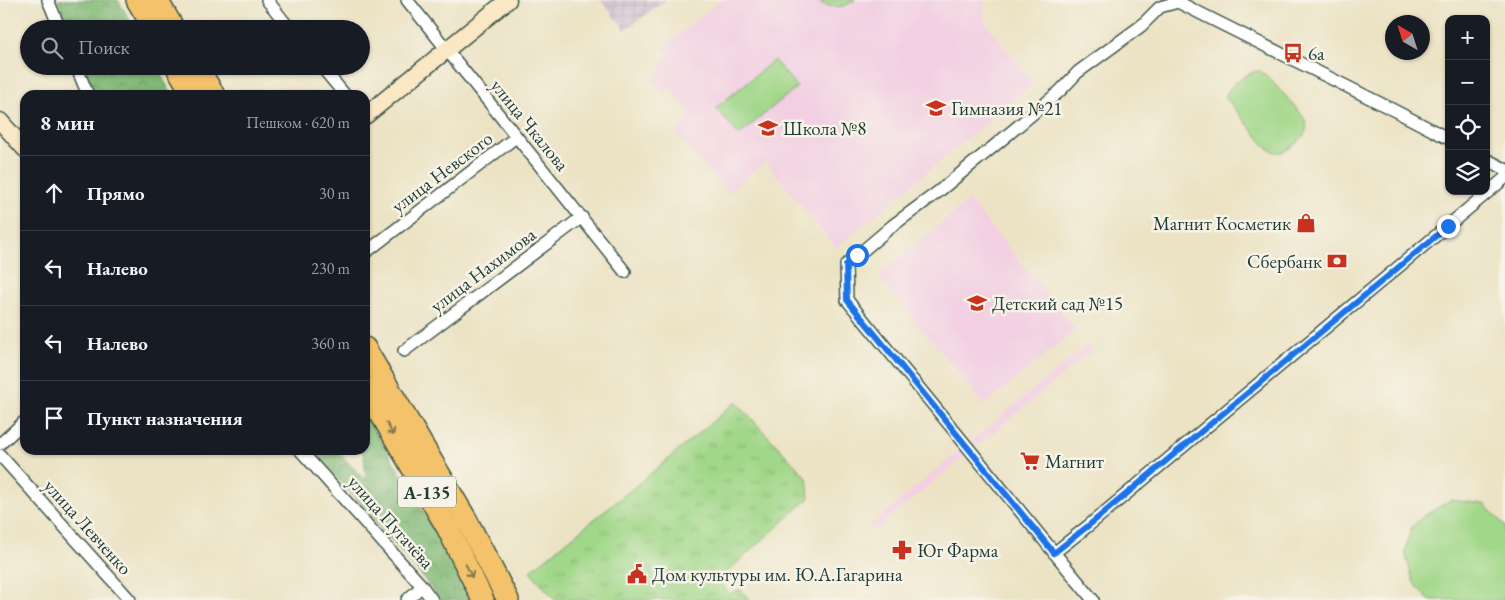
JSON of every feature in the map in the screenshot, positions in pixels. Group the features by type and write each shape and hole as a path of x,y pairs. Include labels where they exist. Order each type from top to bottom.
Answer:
{"highway":[{"path":"137,0 149,20"},
{"path":"157,0 169,20"},
{"path":"181,75 190,90"},
{"path":"202,75 211,90"},
{"name":"А-135","path":"370,358 457,524 483,600"},
{"name":"А-135","path":"370,395 508,600"}],"street":[{"path":"48,0 56,20"},
{"path":"267,0 283,20"},
{"name":"улица Чкалова","path":"407,0 625,272"},
{"path":"370,112 508,0"},
{"path":"1093,600 847,300 846,265 892,226 938,192 999,142 1060,91 1078,72 1141,26 1160,7 1178,1 1370,97 1445,137"},
{"path":"80,75 86,90"},
{"path":"328,75 340,90"},
{"path":"0,121 20,143"},
{"name":"улица Невского","path":"370,249 516,137"},
{"path":"1490,161 1505,169"},
{"path":"1054,553 1505,178"},
{"name":"улица Нахимова","path":"404,351 582,217"},
{"path":"0,444 20,426"},
{"name":"улица Левченко","path":"0,455 130,600"},
{"name":"улица Пугачёва","path":"304,455 422,586 432,600"},
{"path":"407,600 422,586"}],"shaded area":[{"path":"601,0 666,0 625,30"},
{"name":"Школа №8","path":"720,0 984,0 985,23 1034,83 836,248 765,161 729,193 675,134 692,114 670,88 664,94 654,81 668,55 662,48"},
{"name":"Детский сад №15","path":"969,200 1076,329 985,405 878,276"},
{"path":"1088,344 1093,350 874,531 869,526"}],"green space":[{"path":"58,0 118,0 130,20 66,20"},
{"path":"816,0 855,0 846,5 836,7"},
{"path":"774,60 797,87 739,135 716,108"},
{"path":"1259,71 1266,75 1281,91 1300,112 1306,122 1307,126 1303,137 1282,152 1276,152 1267,148 1225,97 1230,88 1239,80"},
{"path":"86,75 161,75 169,90 92,90"},
{"path":"736,402 807,478 809,498 718,580 730,594 740,589 750,600 555,600 530,571"},
{"path":"370,422 441,541 471,600 440,600 418,571 317,455 341,455 366,481 364,455 370,455"},
{"path":"1451,500 1484,504 1505,526 1505,600 1429,600 1414,583 1405,553 1411,528 1422,517"}],"place":[{"name":"6а","path":"1293,53"},
{"name":"Гимназия №21","path":"936,108"},
{"name":"Школа №8","path":"768,128"},
{"name":"Магнит Косметик","path":"1306,223"},
{"name":"Сбербанк","path":"1337,261"},
{"name":"Детский сад №15","path":"977,303"},
{"name":"Магнит","path":"1030,461"},
{"name":"Юг Фарма","path":"902,550"},
{"name":"Дом культуры им. Ю.А.Гагарина","path":"637,574"}],"route":[{"path":"857,255 846,265 847,300 1054,553 1448,226"}]}
